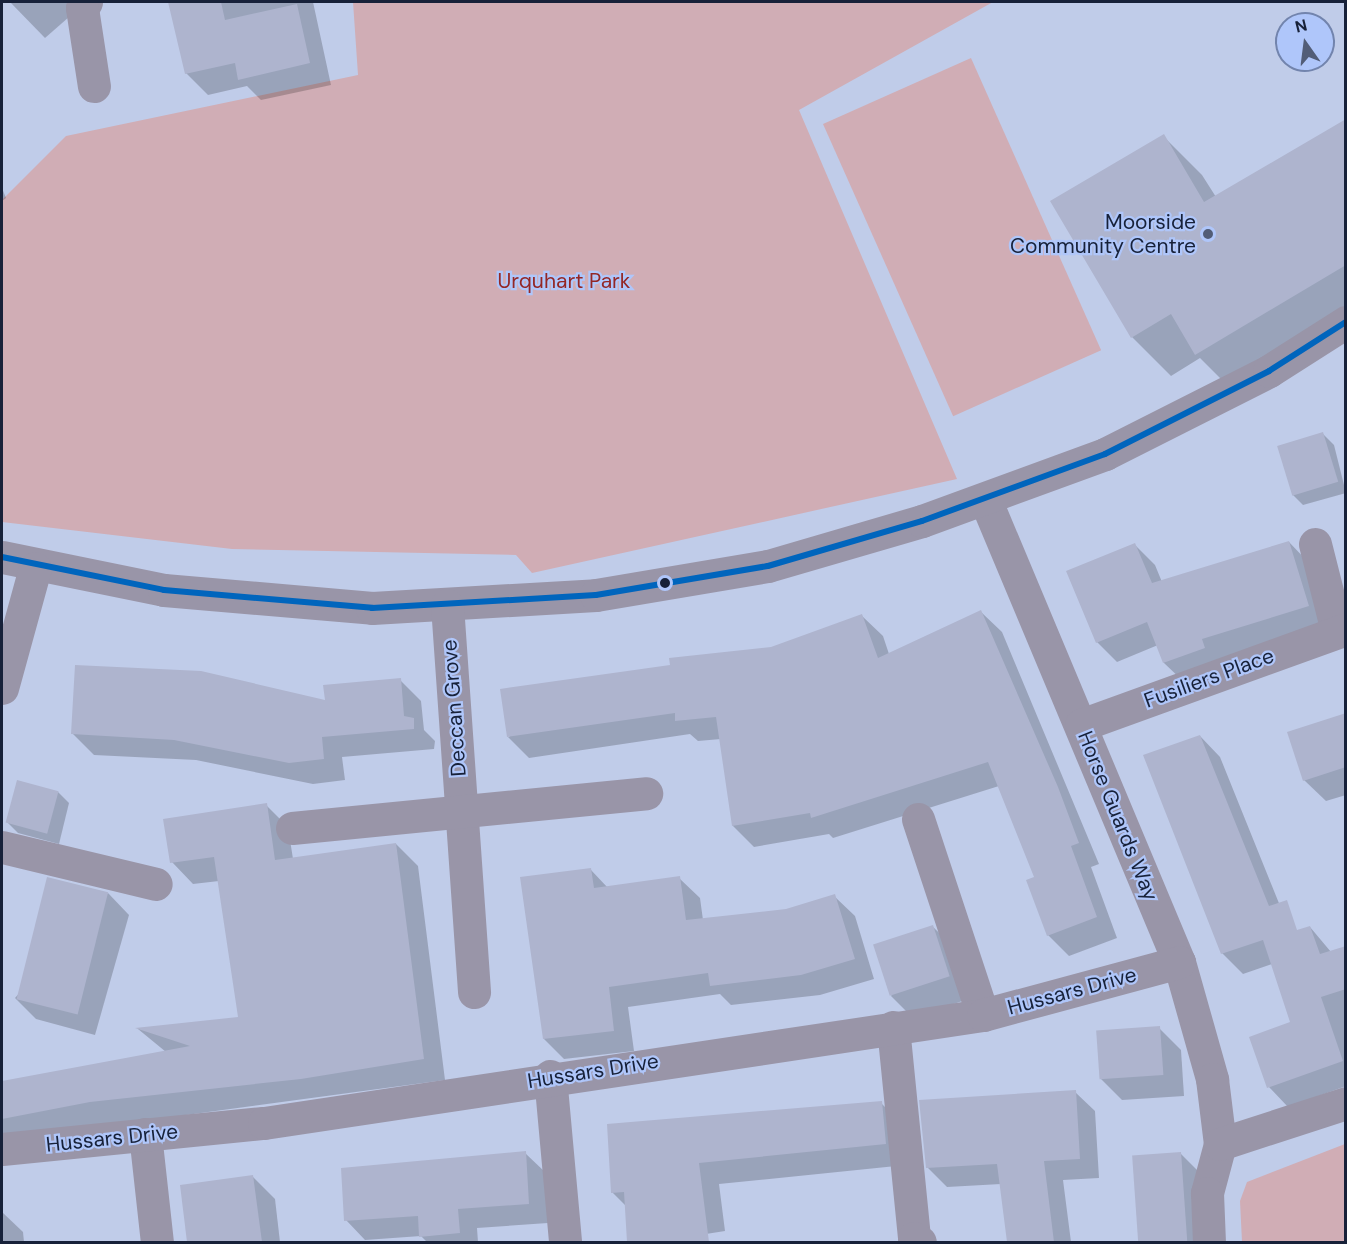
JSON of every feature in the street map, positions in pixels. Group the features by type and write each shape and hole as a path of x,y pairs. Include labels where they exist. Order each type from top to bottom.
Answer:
{"street":[{"path":"87,2 82,8 94,86"},
{"path":"2,557 35,568 264,601 372,608 596,595 768,566 985,499 1176,421 1346,322"},
{"name":"Horse Guards Way","path":"985,499 1179,962 1212,1079 1220,1144 1207,1193 1209,1242"},
{"name":"Fusiliers Place","path":"1081,725 1341,630 1315,544"},
{"path":"2,688 35,568"},
{"name":"Deccan Grove","path":"447,605 474,992"},
{"path":"292,828 646,793"},
{"path":"918,819 983,1015"},
{"path":"2,847 156,884"},
{"name":"Hussars Drive","path":"2,1149 264,1123 550,1076 983,1015 1179,962"},
{"path":"893,1027 914,1238 920,1242"},
{"path":"550,1076 565,1242"},
{"path":"1220,1144 1346,1102"},
{"path":"145,1134 157,1242"}],"green space":[{"name":"Urquhart Park","path":"353,2 993,2 799,110 957,479 532,573 516,555 232,549 2,522 2,200 66,136 358,75"},
{"path":"971,58 1101,350 953,416 823,124"},
{"path":"1345,1144 1345,1242 1242,1242 1240,1201 1247,1182"}],"building":[{"path":"168,2 221,2 225,20 297,4 310,63 238,80 235,63 185,74"},
{"name":"Moorside Community Centre","path":"1346,119 1346,265 1195,355 1171,314 1131,338 1050,201 1164,134 1204,202"},
{"path":"1323,432 1338,482 1292,496 1277,446"},
{"path":"1289,541 1309,606 1202,639 1205,648 1163,663 1147,622 1096,643 1066,571 1135,543 1152,583"},
{"path":"981,610 1058,787 1079,843 1071,846 1097,917 1047,936 1026,880 1034,877 988,762 811,818 810,813 732,826 716,717 675,721 675,713 507,737 500,689 670,665 669,658 771,647 862,614 878,658"},
{"path":"75,665 201,671 325,700 323,685 401,678 404,716 414,718 414,729 322,737 324,759 289,763 174,740 71,734"},
{"path":"1346,713 1346,767 1303,781 1287,732"},
{"path":"1200,735 1269,906 1287,900 1297,930 1310,926 1320,954 1346,946 1346,989 1321,997 1343,1061 1267,1088 1249,1037 1290,1022 1263,940 1221,954 1143,755"},
{"path":"17,780 59,791 47,834 6,823"},
{"path":"267,803 275,860 396,843 424,1059 301,1079 90,1102 2,1119 2,1081 190,1046 135,1028 238,1017 214,857 170,863 163,819"},
{"path":"591,868 594,888 680,876 686,920 786,909 835,894 855,959 801,975 710,986 708,973 609,987 614,1031 543,1039 520,877"},
{"path":"47,877 108,892 78,1014 17,999"},
{"path":"933,925 950,976 890,996 873,944"},
{"path":"1160,1026 1163,1075 1100,1079 1096,1030"},
{"path":"1076,1090 1080,1159 1044,1161 1054,1242 1007,1242 997,1164 926,1168 919,1100"},
{"path":"882,1101 886,1144 699,1163 709,1242 627,1242 624,1192 611,1193 607,1124"},
{"path":"526,1151 529,1204 458,1209 460,1233 419,1237 418,1216 344,1221 341,1168"},
{"path":"1181,1152 1187,1242 1138,1242 1132,1155"},
{"path":"253,1175 262,1242 187,1242 180,1185"}],"transit line":[{"path":"2,557 164,590 372,608 596,595 768,566 922,521 1105,454 1269,371 1346,322"}],"place":[{"name":"Moorside Community Centre","path":"1208,234"}]}
